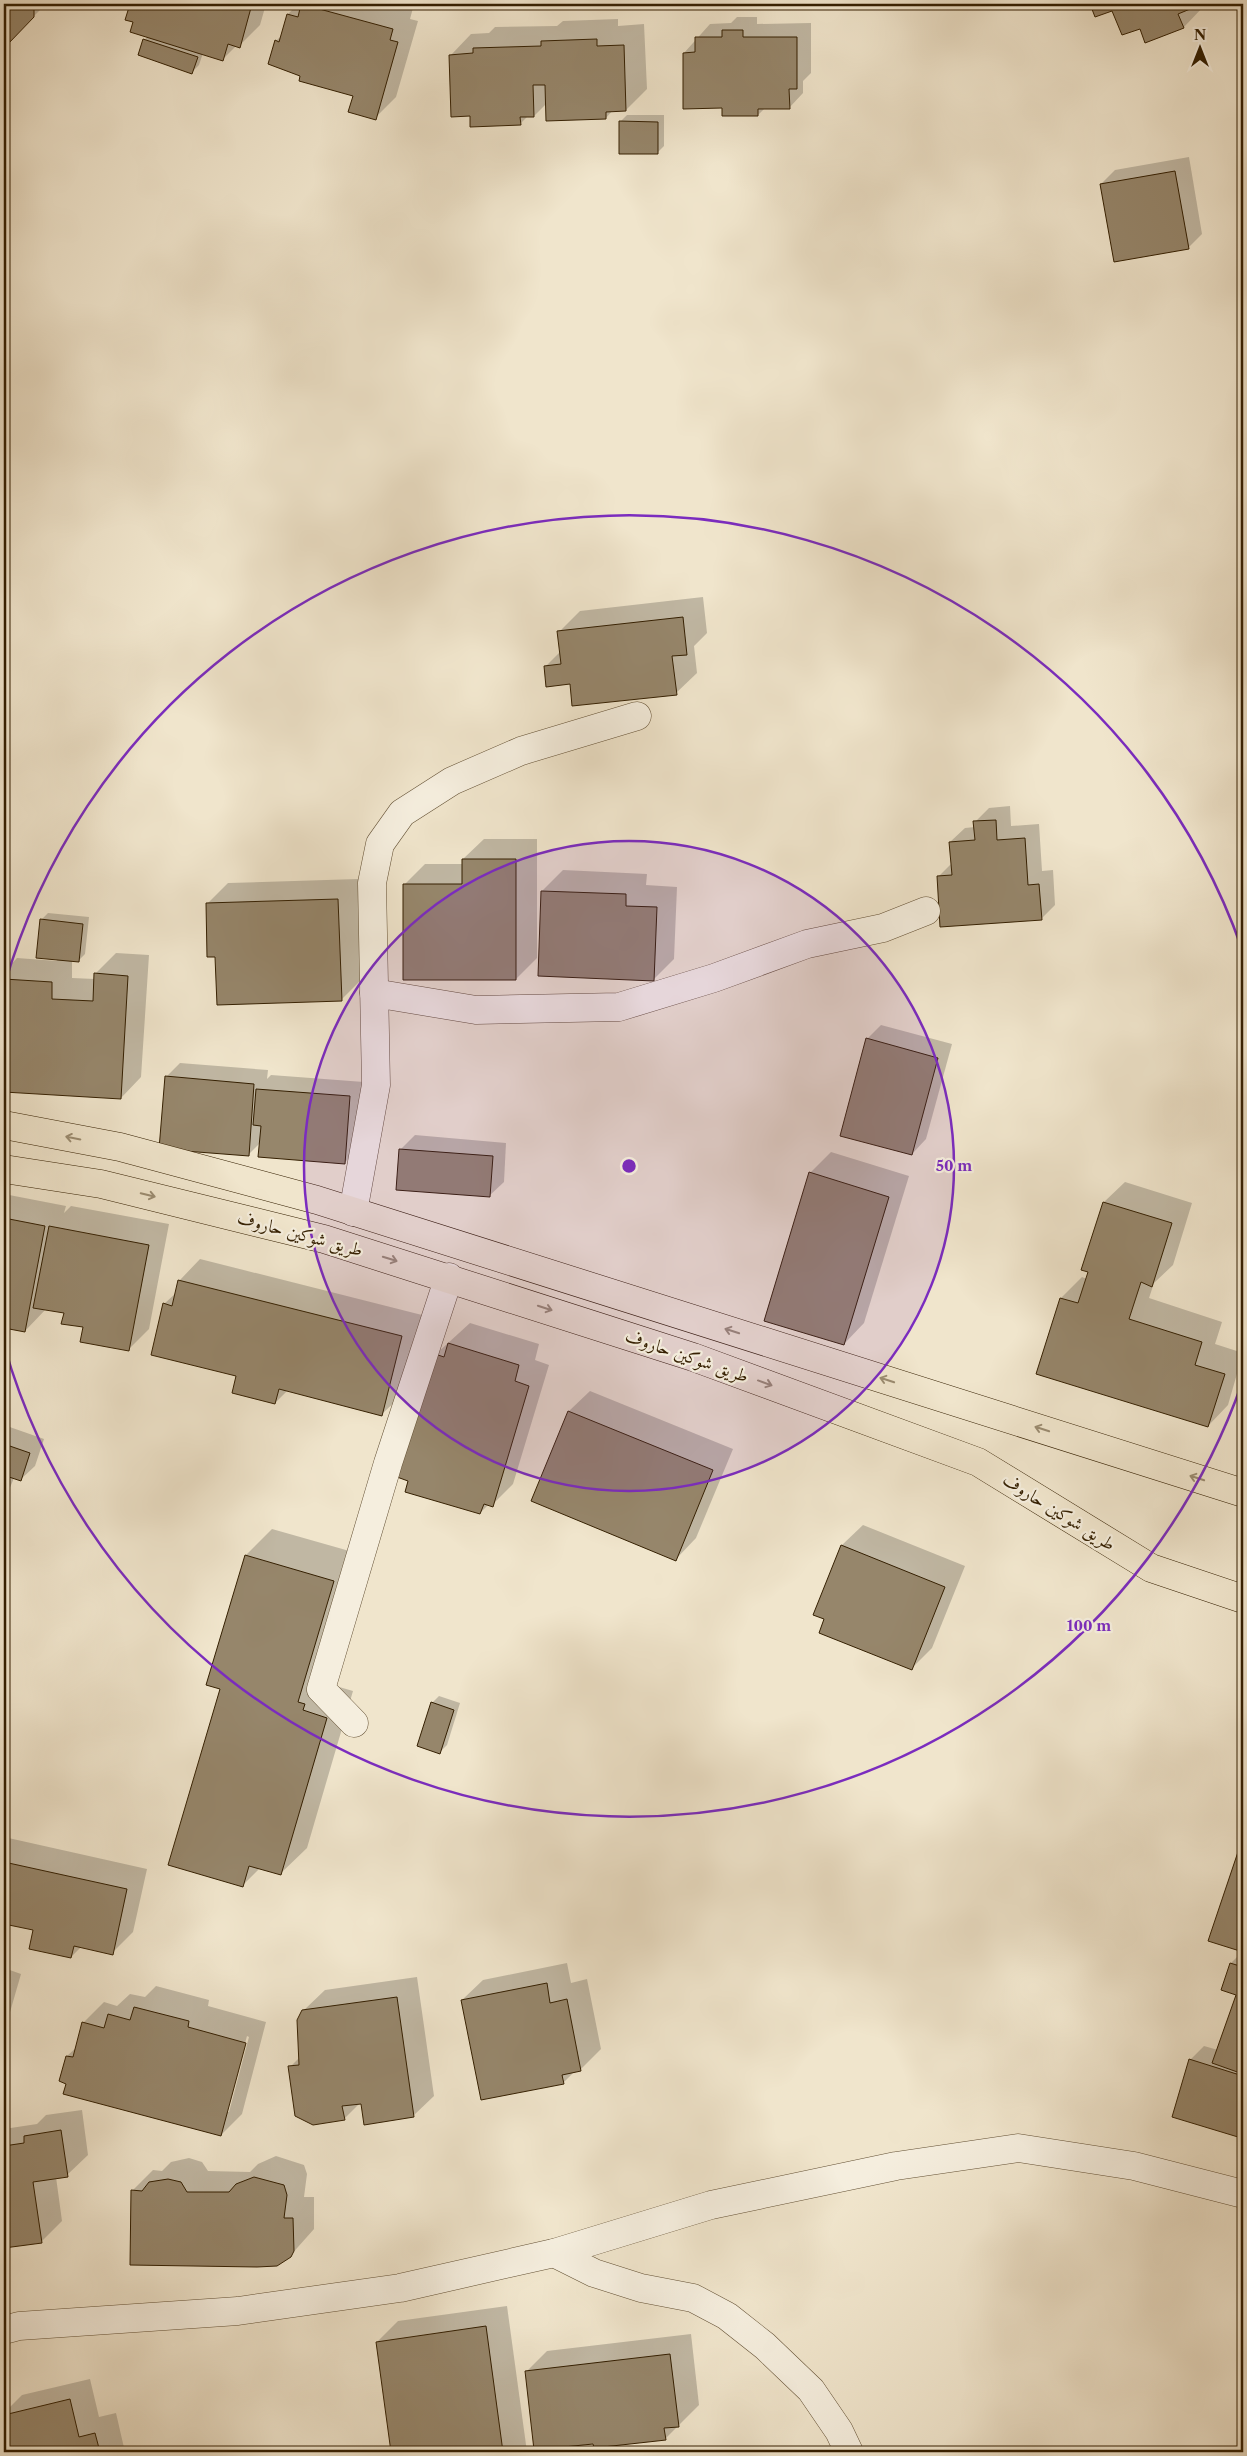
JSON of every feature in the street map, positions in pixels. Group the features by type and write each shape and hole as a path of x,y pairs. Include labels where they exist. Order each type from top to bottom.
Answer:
{"main road":[{"name":"طريق شوكين حاروف","path":"4,1125 120,1147 318,1200 1243,1493"},
{"name":"طريق شوكين حاروف","path":"4,1169 101,1184 324,1238 694,1357 978,1462 1151,1568 1243,1599"}],"street":[{"path":"352,1212 376,1085 372,883 380,844 402,813 452,781 521,751 637,716"},
{"path":"374,993 476,1010 618,1006 714,978 807,944 883,928 926,911"},
{"path":"354,1723 321,1689 388,1463 449,1277"},
{"path":"4,2330 19,2326 238,2311 400,2288 554,2253 711,2205 896,2166 1018,2148 1134,2166 1243,2194"},
{"path":"554,2253 594,2273 642,2288 694,2298 727,2316 765,2346 811,2390 838,2431 849,2452"}],"building":[{"path":"4,4 34,4 34,17 8,44 4,45"},
{"path":"130,4 252,4 240,48 228,44 223,61 130,32 133,22 125,20"},
{"path":"301,4 393,29 390,40 398,42 376,120 348,112 353,96 299,81 300,76 268,64 275,40 279,42 287,14 298,17"},
{"path":"1090,4 1194,4 1195,7 1178,14 1184,28 1145,43 1140,29 1122,35 1112,11 1095,17"},
{"path":"722,30 743,30 743,37 797,37 797,89 789,89 790,109 758,109 758,116 722,116 722,108 683,109 683,53 695,52 695,37 722,37"},
{"path":"143,39 198,57 192,74 138,55"},
{"path":"597,39 597,46 624,45 626,111 606,112 606,119 546,121 545,85 533,85 534,117 520,117 521,125 470,127 470,116 451,117 449,55 473,53 473,48 541,46 541,41"},
{"path":"619,121 658,122 658,154 619,154"},
{"path":"1175,171 1189,249 1114,262 1100,184"},
{"path":"683,617 687,655 672,656 677,695 572,706 570,684 546,687 544,666 561,664 557,631"},
{"path":"996,820 997,840 1025,838 1028,885 1039,884 1042,920 940,927 937,876 952,875 949,842 975,840 973,821"},
{"path":"462,859 516,859 516,980 403,980 403,884 462,884"},
{"path":"541,891 626,894 626,906 657,907 654,981 538,976"},
{"path":"338,899 342,1001 217,1005 215,957 207,957 206,903"},
{"path":"40,919 83,924 79,962 36,958"},
{"path":"94,973 128,976 121,1099 4,1092 4,979 52,982 52,999 93,1001"},
{"path":"866,1038 938,1058 912,1155 840,1136"},
{"path":"165,1076 254,1084 249,1156 159,1149"},
{"path":"256,1089 350,1096 345,1164 258,1157 261,1126 253,1125"},
{"path":"399,1149 493,1156 490,1197 396,1190"},
{"path":"809,1172 889,1197 844,1345 764,1321"},
{"path":"1103,1202 1172,1223 1152,1287 1141,1282 1129,1319 1202,1342 1195,1365 1225,1374 1208,1427 1036,1374 1060,1298 1078,1303 1088,1272 1081,1270"},
{"path":"4,1218 45,1226 25,1332 4,1328"},
{"path":"49,1226 149,1245 129,1351 80,1342 83,1327 61,1324 64,1313 33,1308"},
{"path":"178,1280 402,1336 382,1416 279,1389 275,1404 232,1393 236,1376 151,1355 163,1303 172,1306"},
{"path":"448,1343 519,1365 515,1381 529,1386 493,1507 484,1504 480,1514 405,1492 408,1481 397,1477 435,1354 444,1357"},
{"path":"568,1411 713,1470 676,1561 531,1501"},
{"path":"4,1444 30,1453 21,1481 6,1476 4,1483"},
{"path":"841,1545 945,1587 912,1670 819,1633 824,1619 813,1615"},
{"path":"245,1555 334,1581 298,1702 305,1704 303,1710 327,1718 281,1875 249,1866 243,1887 168,1865 220,1689 206,1685"},
{"path":"431,1702 454,1710 440,1754 417,1746"},
{"path":"1243,1837 1243,1952 1208,1941"},
{"path":"4,1862 127,1889 113,1955 74,1946 71,1958 29,1949 33,1930 4,1924"},
{"path":"1230,1963 1243,1967 1243,2074 1212,2063 1236,1995 1221,1990"},
{"path":"547,1983 550,2003 567,1999 581,2071 562,2075 564,2084 481,2100 461,2000"},
{"path":"397,1997 414,2117 364,2125 361,2104 342,2106 345,2120 313,2125 295,2116 288,2066 299,2065 297,2020 302,2010"},
{"path":"134,2007 189,2021 188,2027 246,2043 221,2136 63,2094 66,2084 59,2081 66,2056 73,2057 82,2022 104,2028 108,2014 130,2020"},
{"path":"1189,2059 1243,2076 1243,2127 1241,2126 1238,2137 1172,2117"},
{"path":"61,2130 68,2177 33,2182 42,2243 4,2248 4,2146 24,2143 24,2136"},
{"path":"254,2177 284,2185 287,2195 284,2218 293,2218 294,2251 291,2257 277,2266 257,2267 130,2265 131,2190 142,2191 149,2182 168,2179 181,2182 187,2192 229,2192 236,2184"},
{"path":"486,2326 503,2452 391,2452 376,2342"},
{"path":"670,2354 679,2427 664,2428 666,2440 594,2448 593,2444 534,2450 525,2371"},
{"path":"70,2399 79,2437 95,2433 100,2452 8,2452 4,2433 4,2415"}]}
